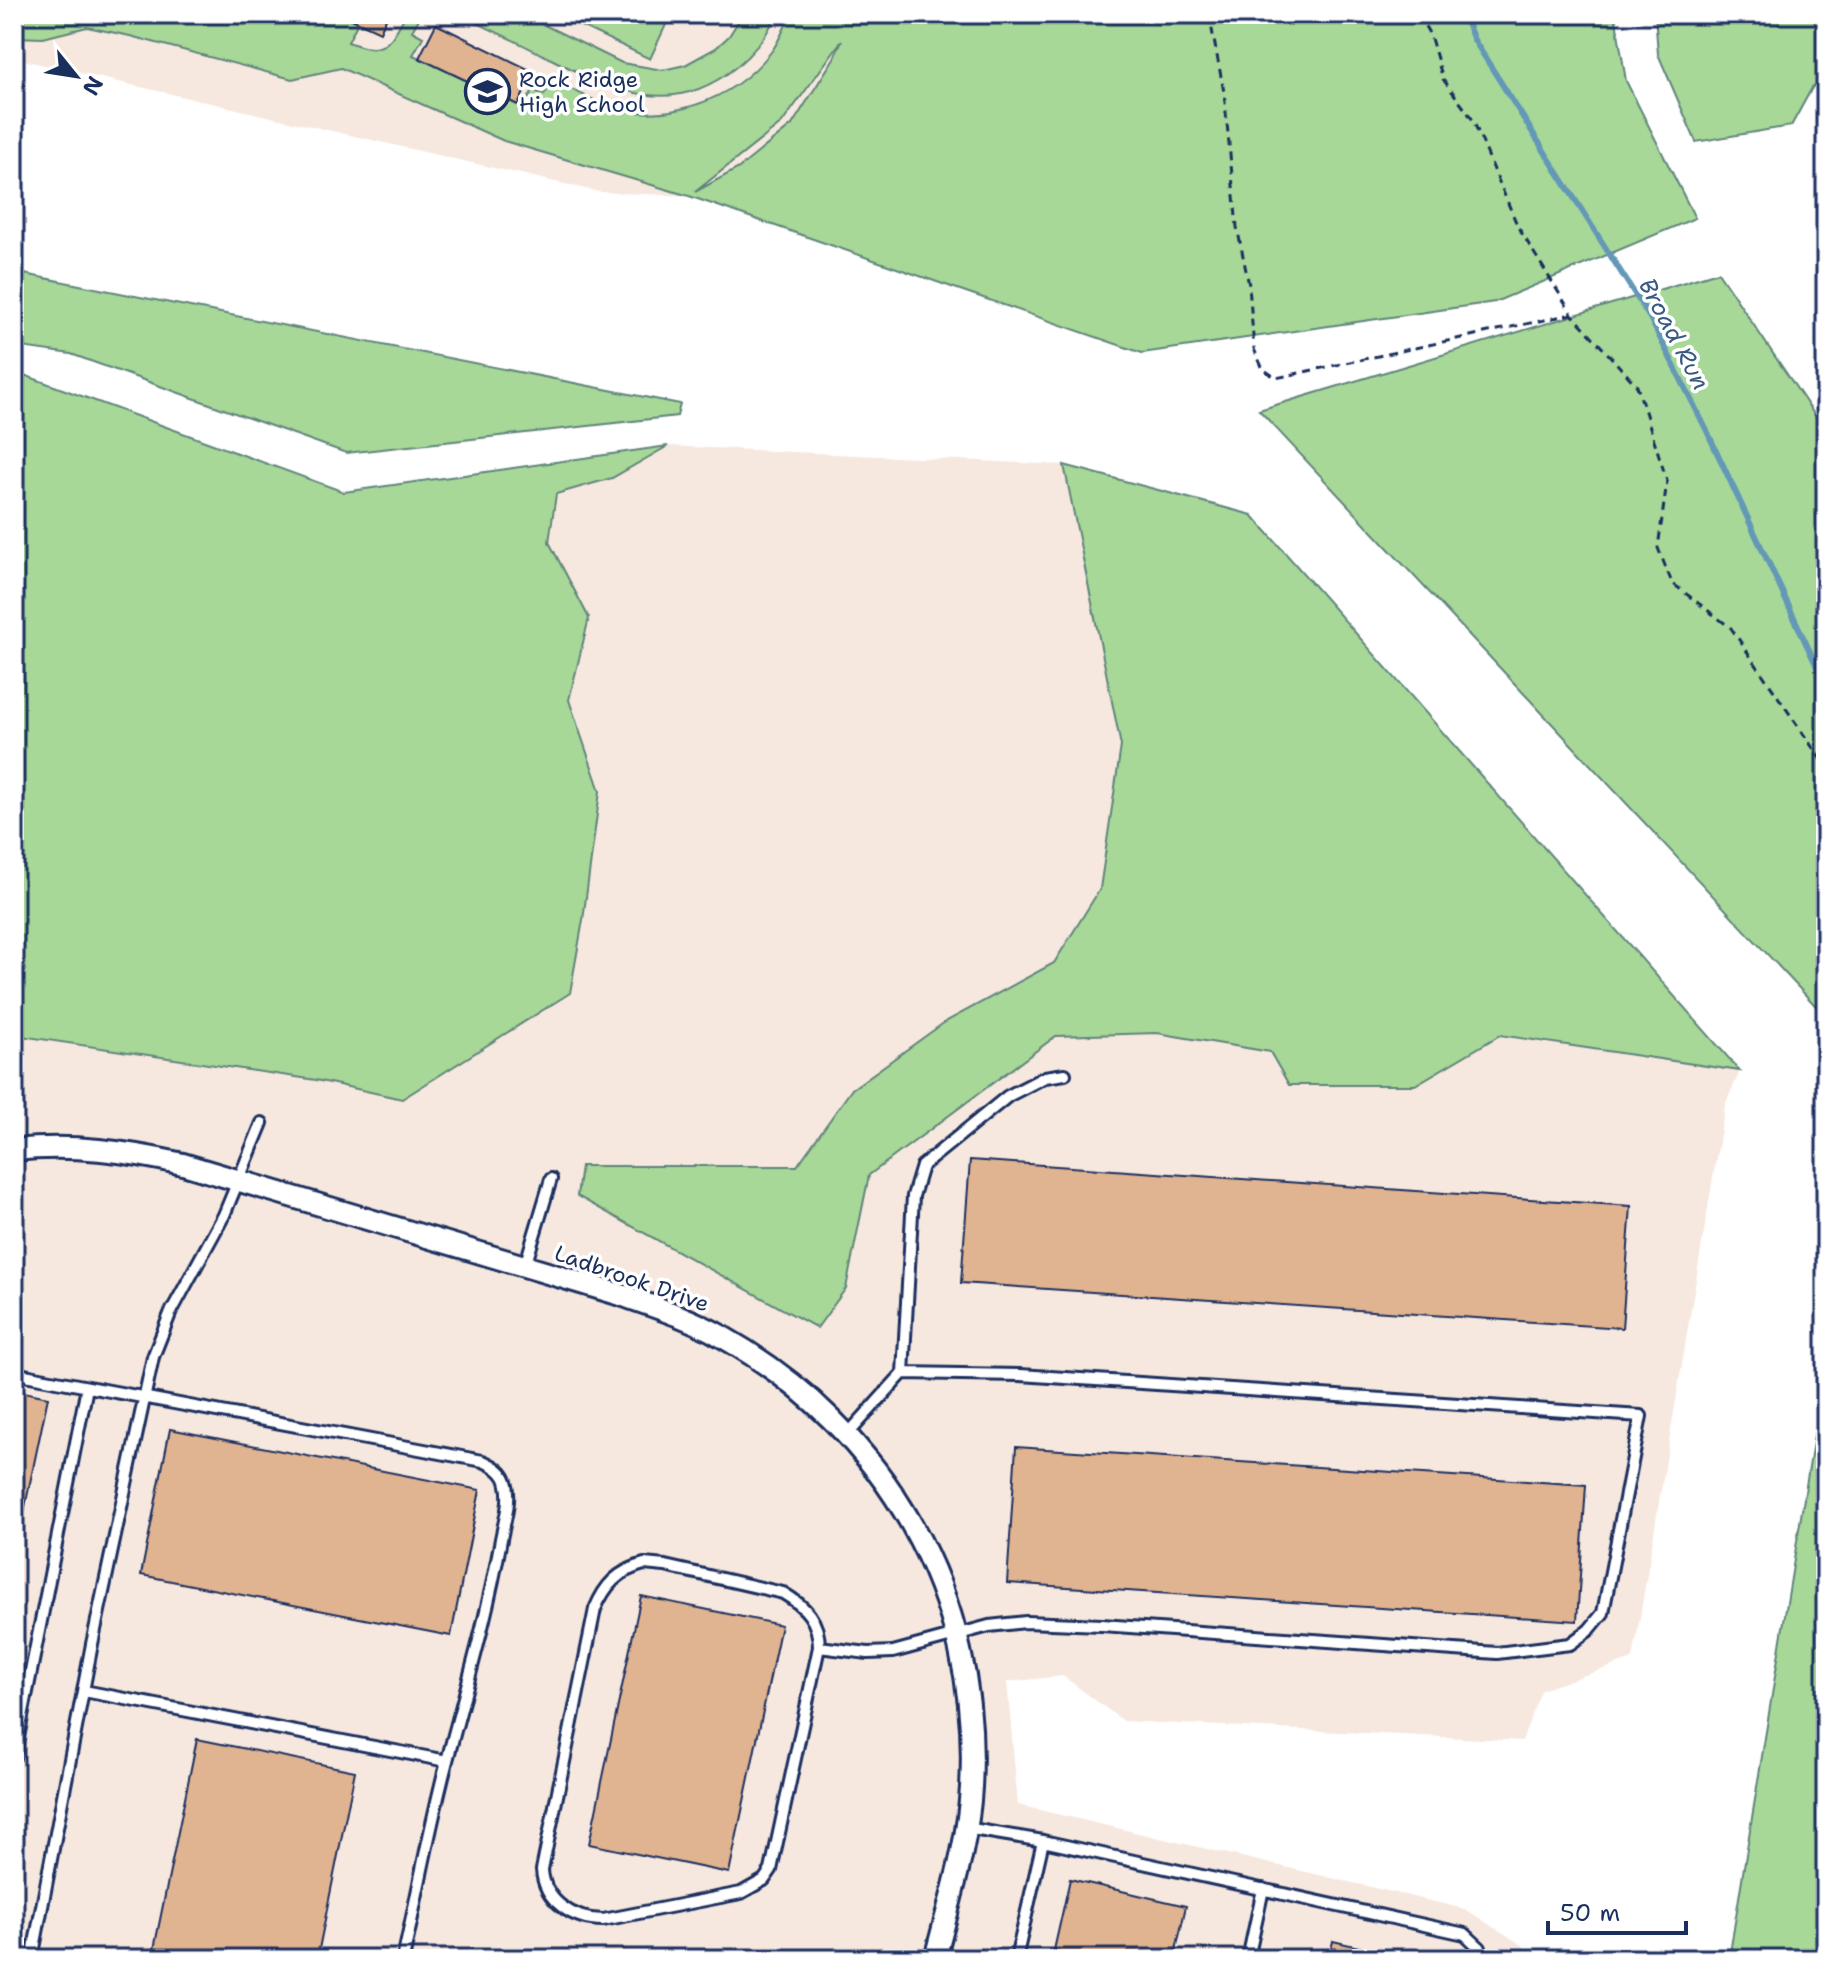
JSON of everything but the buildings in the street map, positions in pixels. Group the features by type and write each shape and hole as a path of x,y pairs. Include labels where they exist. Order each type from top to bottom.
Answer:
{"street":[{"name":"Ladbrook Drive","path":"14,1150 61,1147 109,1149 183,1164 238,1180 621,1295 691,1321 721,1336 787,1378 848,1434 898,1498 918,1531 958,1635 968,1687 971,1788 966,1828 935,1959"}],"lane":[{"path":"848,1434 903,1373 913,1196 922,1166 1008,1096 1045,1077 1065,1074"},
{"path":"32,1958 143,1397 161,1332 213,1236 262,1123"},
{"path":"525,1266 551,1179"},
{"path":"14,1373 483,1461 503,1475 508,1499 496,1569 447,1761 403,1959"},
{"path":"819,1647 868,1653 893,1652 989,1626 1026,1622 1497,1653 1570,1644 1589,1630 1603,1613 1641,1416 1034,1376 903,1373"},
{"path":"14,1758 87,1387"},
{"path":"644,1564 783,1593 798,1602 815,1621 819,1647 771,1870 764,1880 741,1893 603,1920 576,1916 551,1896 543,1883 542,1870 595,1609 603,1590 614,1578 629,1568 644,1564"},
{"path":"84,1691 447,1761"},
{"path":"966,1828 1043,1841 1465,1934 1480,1948 1482,1959"},
{"path":"1016,1959 1043,1841"},
{"path":"1248,1959 1263,1889"},
{"path":"14,1952 47,1959"}],"path":[{"path":"1209,14 1224,92 1237,227 1249,285 1254,349 1263,369 1276,378 1572,314"},
{"path":"1418,14 1430,35 1443,79 1473,120 1518,227 1572,314 1637,386 1667,481 1658,548 1672,583 1731,628 1826,767"}],"shaded area":[{"name":"Rock Ridge High School","path":"14,14 857,14 792,125 739,168 689,196 599,192 14,58"},
{"path":"668,446 1064,465 1121,746 1100,889 1054,963 945,1022 852,1089 797,1166 581,1166 846,1288 869,1175 1056,1036 1157,1033 1271,1052 1289,1085 1415,1085 1500,1035 1740,1071 1725,1105 1633,1659 1541,1690 1522,1741 1123,1721 1063,1676 1007,1682 1018,1805 1465,1909 1524,1946 1521,1959 14,1959 14,1035 316,1080 402,1099 600,791 569,700 589,618 549,542 556,494 612,478"}],"green space":[{"path":"14,14 341,14 358,22 348,42 370,48 384,45 390,40 406,14 420,17 412,31 423,37 413,55 523,108 533,90 544,95 553,80 604,104 650,112 673,111 695,105 737,84 771,52 791,14 854,14 850,25 857,14 1615,14 1626,81 1695,218 1495,302 1142,353 689,196 504,141 341,68 292,79 87,27 43,38 14,37","holes":["842,40 792,125 739,168 695,192 782,123"]},
{"path":"459,14 522,14 622,63 663,70 685,65 716,48 729,36 743,14 776,14 760,43 736,67 712,83 667,96 622,90"},
{"path":"556,14 671,14 650,59"},
{"path":"1655,14 1826,14 1826,89 1813,86 1791,126 1696,142 1658,54"},
{"path":"14,272 680,404 677,416 346,453 71,354 14,346"},
{"path":"1718,272 1826,432 1826,1017 1259,410"},
{"path":"14,375 27,376 344,492 668,446 612,478 556,494 549,542 589,618 569,700 600,791 570,993 402,1099 316,1080 14,1035"},
{"path":"1064,465 1252,515 1740,1071 1500,1035 1415,1085 1289,1085 1270,1052 1157,1033 1056,1036 869,1175 846,1288 817,1328 577,1196 581,1166 797,1166 852,1089 945,1022 1054,963 1100,889 1121,746"},
{"path":"1826,1363 1826,1959 1729,1959"}],"waterway":[{"name":"Broad Run","path":"1463,14 1474,40 1650,318 1707,431 1826,686"}],"place":[{"name":"Rock Ridge High School","path":"488,92"}]}
